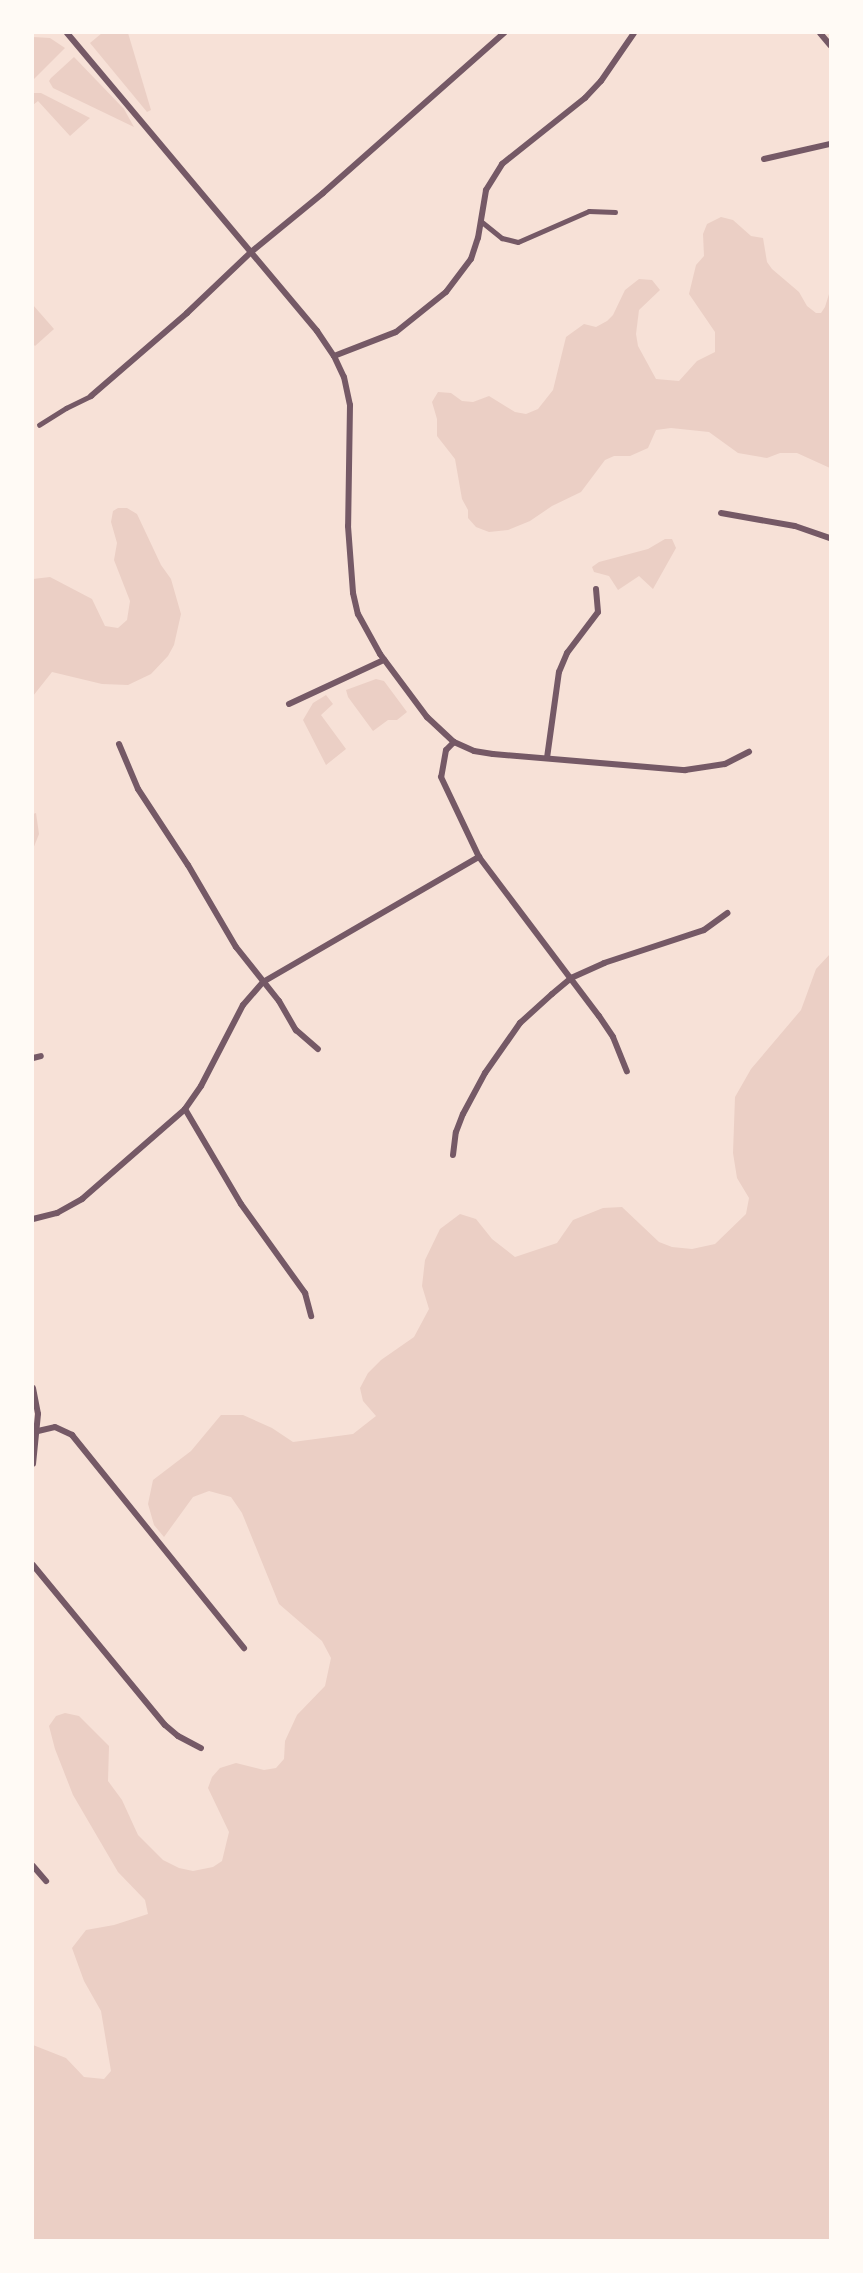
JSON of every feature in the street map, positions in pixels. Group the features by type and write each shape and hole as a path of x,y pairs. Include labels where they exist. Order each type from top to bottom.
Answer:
{"street":[{"path":"67,33 317,331 334,356 344,377 350,405 348,526 352,588 358,614 384,660 427,717 454,742 483,752 685,770 725,764 749,752"},
{"path":"91,396 182,317 250,252 323,193 504,33"},
{"path":"334,356 396,332 446,292 471,259 481,221 486,189 502,164 585,98 602,81 634,33"},
{"path":"820,33 830,45"},
{"path":"764,159 830,144"},
{"path":"722,513 795,526 830,538"},
{"path":"547,758 559,672 567,653 598,612 596,589"},
{"path":"289,704 384,660"},
{"path":"454,742 446,750 441,777 479,857 613,1037 627,1071"},
{"path":"119,744 138,789 188,865 236,947 296,1030 318,1049"},
{"path":"33,1218 57,1213 82,1199 185,1109 201,1086 243,1005 263,982 479,857"},
{"path":"453,1155 456,1132 463,1114 497,1053 520,1023 571,978 603,963 704,930 727,913"},
{"path":"33,1058 41,1056"},
{"path":"185,1109 242,1204 305,1293 311,1316"},
{"path":"33,1388 38,1431 33,1464"},
{"path":"38,1431 55,1427 72,1435 244,1648"},
{"path":"33,1565 165,1725 184,1740 201,1748"},
{"path":"33,1866 46,1881"}],"lane":[{"path":"481,221 502,238 518,242 589,211 615,212"},
{"path":"39,425 91,396"}],"shaded area":[{"path":"102,33 128,33 151,110 147,112 90,43"},
{"path":"33,37 50,38 65,48 33,80"},
{"path":"74,57 124,109 134,127 53,88 49,81 51,78"},
{"path":"33,93 41,93 90,118 70,136 38,101 33,105"},
{"path":"721,217 733,220 751,236 763,238 767,262 799,292 807,306 816,313 821,313 825,307 829,294 830,271 830,468 797,453 780,453 767,458 738,453 709,432 671,428 656,430 648,448 630,456 614,456 605,460 581,492 552,506 530,521 508,530 489,532 476,527 468,518 468,510 462,499 455,459 437,436 437,419 432,402 438,392 451,393 462,401 473,402 489,396 515,412 526,414 538,409 553,390 566,337 584,324 596,327 607,321 613,315 625,290 639,279 652,280 660,290 639,310 636,334 638,346 656,379 679,381 697,361 715,352 715,332 689,294 696,265 704,256 703,234 707,224"},
{"path":"33,305 54,329 35,346 33,344"},
{"path":"118,508 127,508 137,514 161,565 171,579 181,614 174,645 168,656 151,674 128,685 102,684 52,672 33,696 33,579 50,577 92,599 105,626 118,628 127,620 130,601 114,560 117,543 111,522 113,511"},
{"path":"665,539 672,539 676,548 653,589 639,576 618,590 609,576 594,572 592,567 599,562 648,549"},
{"path":"376,679 384,681 407,712 397,720 388,720 373,731 348,697 346,690"},
{"path":"326,695 333,704 321,715 346,749 326,765 303,720 313,703"},
{"path":"36,813 39,834 33,849 33,814"},
{"path":"830,954 830,2240 33,2240 33,2045 66,2058 84,2077 104,2079 111,2071 101,2011 84,1981 72,1948 86,1930 114,1925 148,1914 145,1900 118,1872 73,1795 55,1749 49,1726 56,1716 65,1713 79,1716 109,1746 108,1781 122,1800 138,1835 163,1860 179,1868 193,1871 213,1867 222,1861 229,1832 208,1788 212,1777 220,1768 236,1763 264,1770 276,1768 284,1759 285,1741 297,1715 325,1686 331,1658 322,1641 279,1604 242,1513 231,1497 209,1491 193,1497 164,1537 154,1525 148,1504 153,1480 191,1451 221,1415 243,1415 272,1428 293,1442 353,1434 376,1416 363,1401 360,1388 368,1373 381,1360 414,1337 429,1309 422,1286 425,1260 440,1229 460,1214 476,1219 492,1239 515,1257 557,1243 573,1220 603,1208 622,1207 659,1242 672,1247 692,1249 715,1244 746,1214 749,1198 737,1178 733,1153 735,1097 751,1069 801,1010 816,969"}]}
